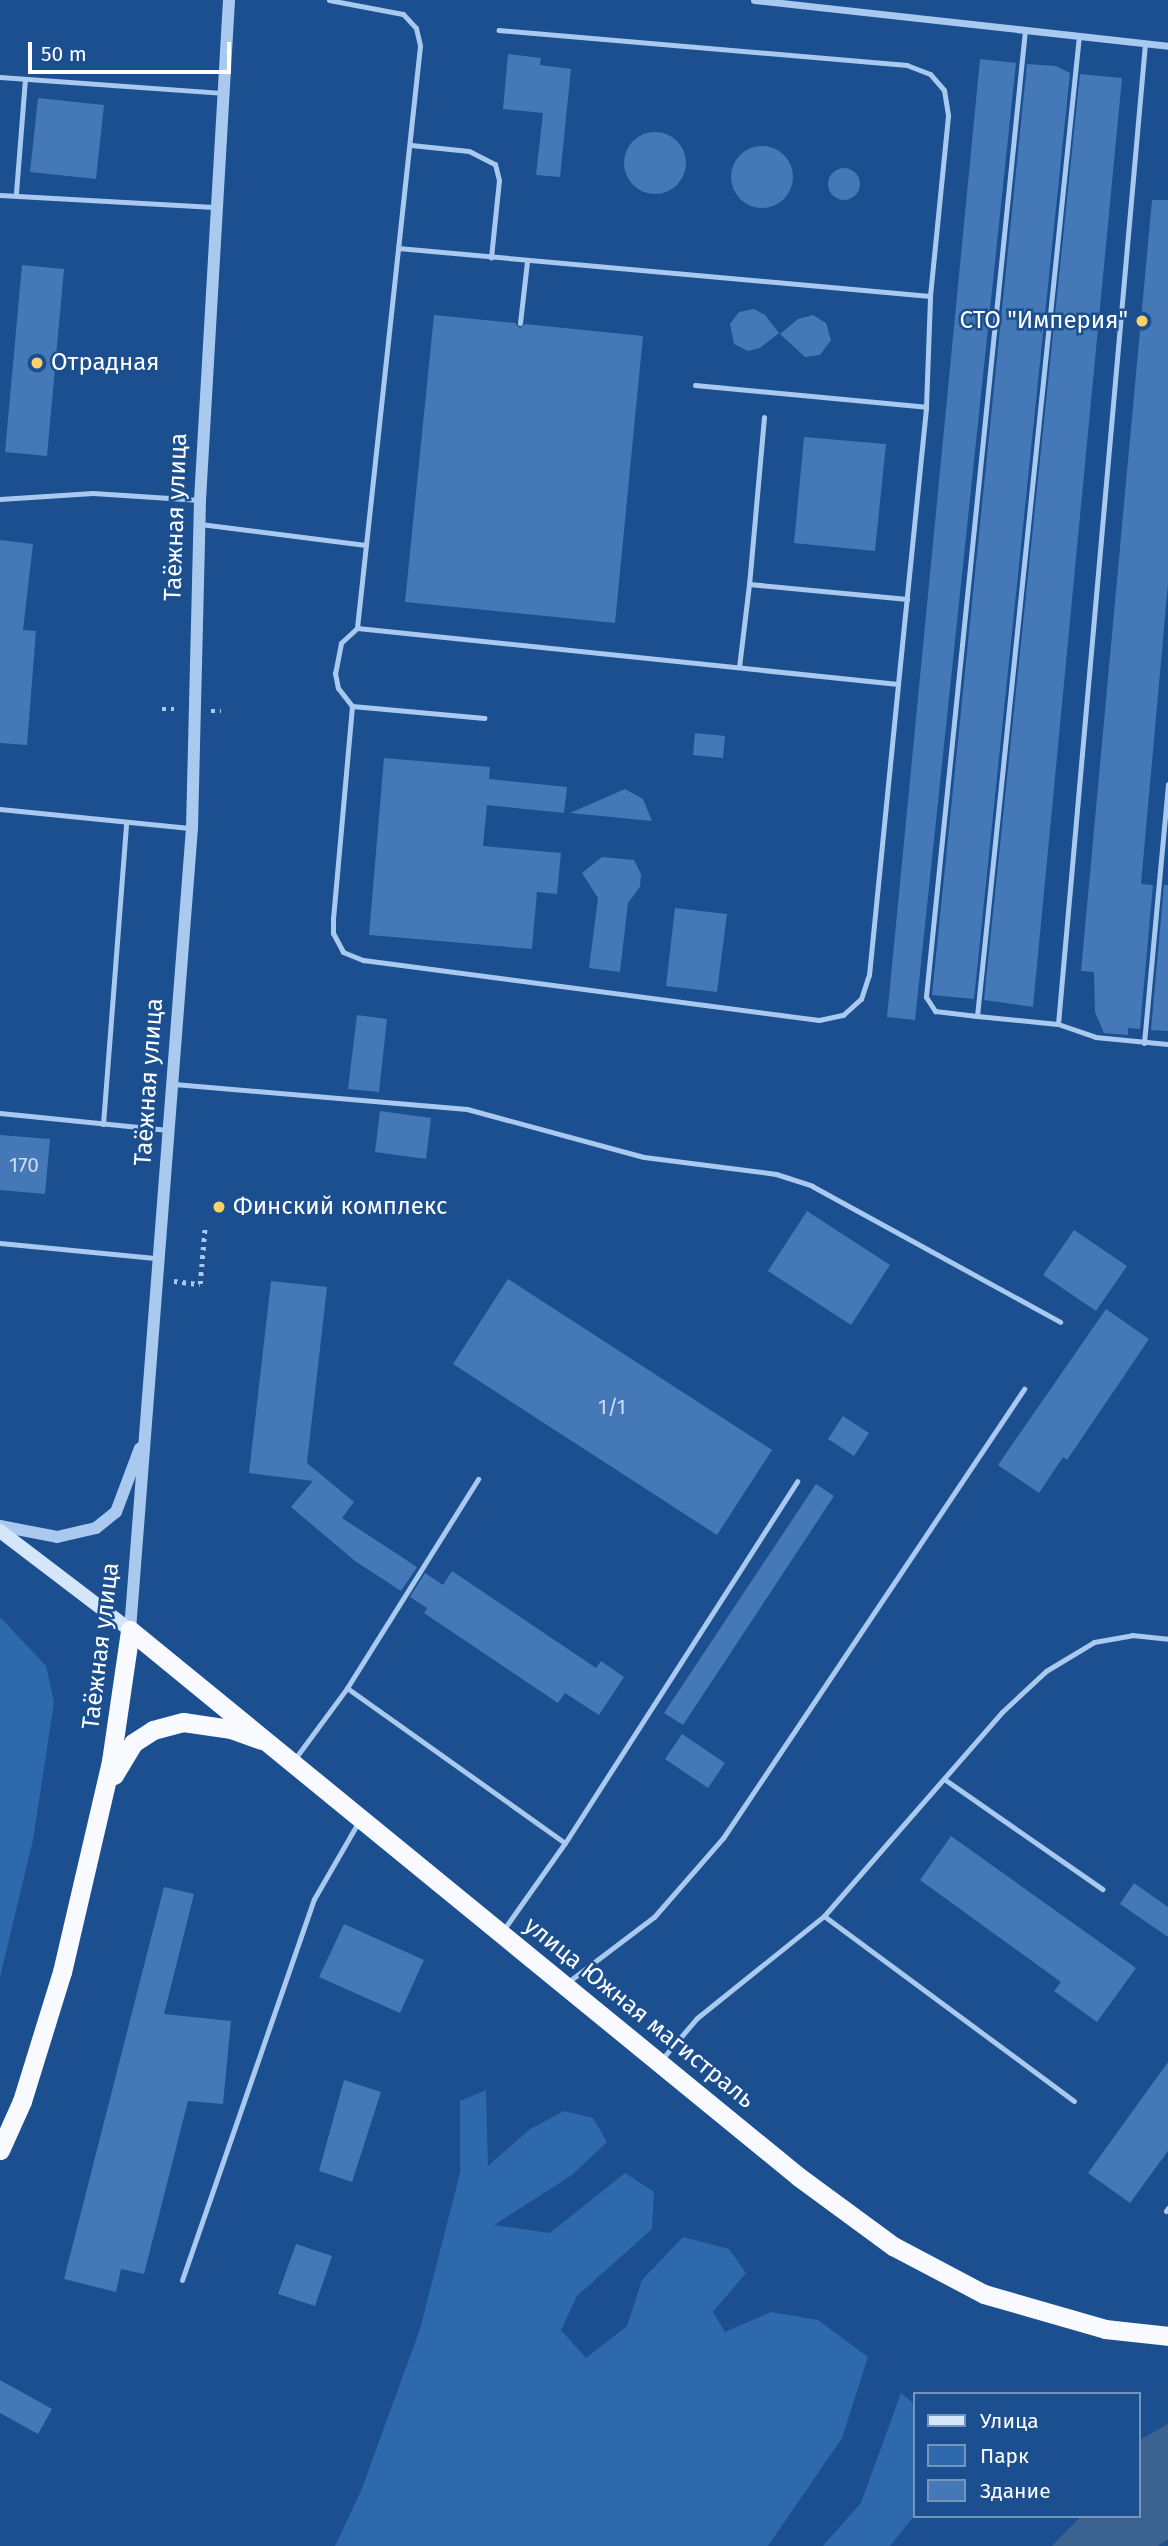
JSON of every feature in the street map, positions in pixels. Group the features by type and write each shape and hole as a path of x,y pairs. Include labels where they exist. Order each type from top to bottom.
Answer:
{"highway":[{"name":"улица Южная магистраль","path":"130,1630 277,1745 850,2217 935,2271 984,2294 1048,2315 1105,2329 1168,2336"},
{"name":"Таёжная улица","path":"0,2150 22,2101 59,1984 102,1802 130,1630"},
{"path":"102,1802 133,1743 153,1730 183,1722 204,1724 277,1745"}],"main road":[{"path":"0,1528 130,1630"}],"street":[{"name":"Таёжная улица","path":"130,1630 171,1130 192,828 200,500 214,207 229,0"},
{"path":"754,0 1168,46"},
{"path":"0,1528 39,1536 70,1537 107,1521 132,1477 148,1421"}],"lane":[{"path":"328,0 388,8 416,28 420,46 356,628 341,643 335,659 338,688 352,706 333,933 343,952 363,960 819,1020 843,1015 860,999 869,975 926,407 930,296 948,115 944,90 930,74 907,65 498,30"},
{"path":"1025,30 926,997 935,1011 1058,1024 1095,1037 1168,1044"},
{"path":"977,1016 1079,36"},
{"path":"1058,1024 1144,43"},
{"path":"0,78 221,93"},
{"path":"16,194 25,79"},
{"path":"411,145 469,150 495,164 499,180 491,258"},
{"path":"0,195 214,207"},
{"path":"398,248 527,262 930,296"},
{"path":"520,323 527,262"},
{"path":"695,385 926,407"},
{"path":"739,667 764,416"},
{"path":"0,499 93,493 200,500"},
{"path":"200,524 366,545"},
{"path":"749,583 907,598"},
{"path":"356,628 898,684"},
{"path":"352,706 484,718"},
{"path":"1144,1043 1168,784"},
{"path":"0,809 192,828"},
{"path":"103,1124 126,822"},
{"path":"174,1084 467,1110 644,1157 776,1174 812,1186 1060,1322"},
{"path":"0,1113 171,1130"},
{"path":"0,1243 160,1258"},
{"path":"565,1984 654,1917 723,1838 1024,1389"},
{"path":"294,1760 347,1688 478,1479"},
{"path":"502,1931 565,1843 797,1481"},
{"path":"660,2062 697,2018 824,1916 1002,1712 1046,1671 1094,1642 1132,1635 1168,1639"},
{"path":"347,1688 565,1843"},
{"path":"944,1779 1102,1889"},
{"path":"182,2280 314,1899 362,1816"},
{"path":"824,1916 1074,2101"}],"path":[{"path":"158,1279 200,1283 205,1226"}],"green space":[{"path":"0,1617 46,1666 54,1702 33,1840 0,1977"},
{"path":"486,2090 488,2166 530,2129 564,2111 593,2118 607,2142 572,2175 494,2225 550,2233 625,2173 654,2192 652,2229 577,2296 561,2330 586,2358 627,2326 642,2280 683,2237 729,2249 746,2273 713,2312 725,2332 771,2312 818,2320 868,2357 842,2438 768,2546 335,2546 361,2491 420,2329 460,2173 460,2101"},
{"path":"901,2393 912,2402 912,2518 890,2546 823,2546 861,2503"}],"shaded area":[{"path":"1168,2424 1168,2539 1158,2546 1052,2546 1079,2518 1140,2518 1140,2440"}],"building":[{"path":"508,54 541,58 540,65 571,69 560,177 536,175 543,113 503,109"},
{"path":"980,59 1016,63 915,1020 887,1017"},
{"path":"1027,64 1056,66 1070,73 974,999 932,995"},
{"path":"1080,74 1122,78 1033,1007 984,1000"},
{"path":"38,98 104,105 96,179 30,172"},
{"path":"655,132 677,141 686,163 677,185 655,194 633,185 624,163 633,141"},
{"path":"762,146 784,155 793,177 784,199 762,208 740,199 731,177 740,155"},
{"path":"844,168 855,173 860,184 855,195 844,200 833,195 828,184 833,173"},
{"path":"1152,200 1168,200 1168,584 1141,884 1153,885 1140,1029 1128,1028 1128,1035 1104,1033 1095,1012 1094,972 1081,971"},
{"path":"22,265 64,269 47,456 5,452"},
{"path":"754,309 765,315 779,333 760,348 748,351 734,344 730,324 739,312"},
{"path":"434,315 515,323 520,328 525,324 643,336 615,623 405,602"},
{"path":"813,315 826,323 831,340 820,355 805,357 780,334 798,319"},
{"path":"804,437 886,444 875,551 794,543"},
{"path":"0,540 33,544 23,630 36,631 27,745 0,743"},
{"path":"695,733 725,736 723,758 693,755"},
{"path":"384,758 490,767 489,779 567,787 564,813 487,805 483,846 561,853 557,894 537,892 532,949 369,935"},
{"path":"625,789 643,799 652,821 570,813"},
{"path":"602,857 634,860 641,874 640,887 628,903 620,972 589,968 598,898 582,873"},
{"path":"1164,885 1168,885 1168,1031 1151,1030"},
{"path":"675,908 727,914 717,992 666,986"},
{"path":"357,1015 387,1019 379,1092 348,1089"},
{"path":"380,1111 431,1118 426,1159 375,1152"},
{"path":"0,1135 50,1139 45,1194 0,1190"},
{"path":"807,1211 890,1265 851,1325 768,1271"},
{"path":"1074,1230 1127,1266 1096,1311 1043,1275"},
{"path":"508,1279 772,1450 717,1535 453,1364"},
{"path":"271,1281 327,1287 307,1463 354,1502 342,1518 417,1567 401,1591 355,1561 291,1507 313,1481 249,1473"},
{"path":"1106,1309 1149,1339 1067,1460 1063,1457 1039,1493 998,1465"},
{"path":"843,1416 869,1433 854,1456 828,1439"},
{"path":"816,1484 834,1496 683,1725 664,1713"},
{"path":"452,1571 596,1668 601,1661 624,1677 599,1715 565,1693 558,1703 424,1613 427,1608 410,1597 425,1573 443,1585"},
{"path":"682,1734 725,1763 708,1788 665,1759"},
{"path":"951,1836 1136,1968 1097,2022 1054,1991 1061,1982 920,1880"},
{"path":"1134,1883 1168,1907 1168,1937 1120,1904"},
{"path":"164,1887 194,1894 164,2014 231,2021 223,2104 188,2101 144,2274 121,2269 116,2292 64,2279"},
{"path":"344,1924 424,1960 400,2013 319,1977"},
{"path":"1168,2062 1168,2151 1130,2203 1088,2173"},
{"path":"344,2080 381,2092 352,2182 319,2171"},
{"path":"296,2244 332,2256 315,2306 278,2294"},
{"path":"0,2380 52,2409 38,2434 0,2413"}],"place":[{"name":"СТО \"Империя\"","path":"1142,321"},
{"name":"Отрадная","path":"37,363"},
{"name":"Финский комплекс","path":"219,1207"}]}
